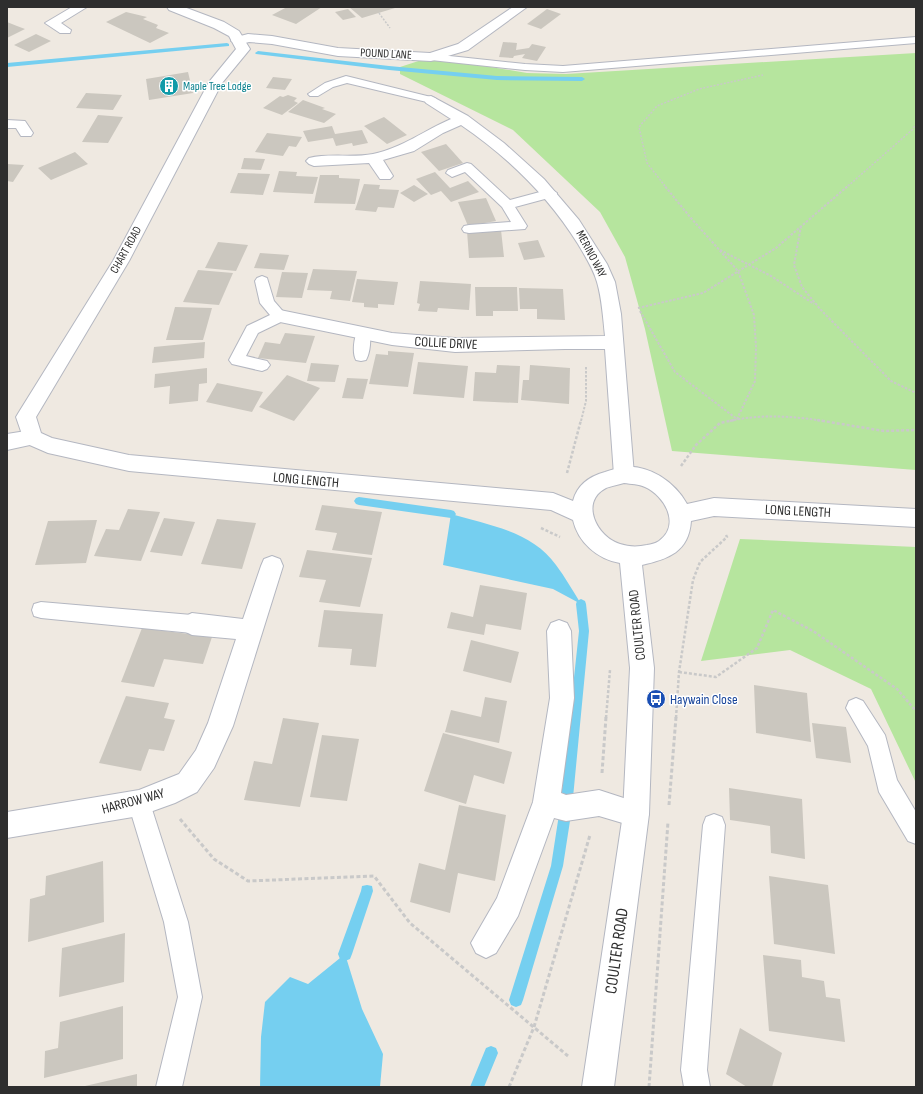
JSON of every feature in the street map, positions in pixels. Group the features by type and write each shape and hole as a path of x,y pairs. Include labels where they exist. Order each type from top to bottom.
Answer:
{"street":[{"path":"65,30 51,24 81,7"},
{"path":"173,7 219,25 234,34 238,41"},
{"name":"POUND LANE","path":"238,41 248,38 272,40 338,52 432,57 463,47 520,7"},
{"name":"CHART ROAD","path":"32,438 26,417 120,262 216,82 242,49 238,41"},
{"name":"MERINO WAY","path":"431,100 463,118 551,193 576,226 598,264 606,281 614,343 620,441 624,475"},
{"path":"314,161 343,161 374,158 409,148 438,130 463,118"},
{"path":"7,124 20,124 26,133"},
{"path":"374,158 385,176"},
{"name":"COLLIE DRIVE","path":"280,316 392,339 455,345 564,342 614,343"},
{"path":"7,442 32,438"},
{"name":"LONG LENGTH","path":"32,438 48,445 129,463 553,502 581,514"},
{"path":"624,475 639,476 654,482 666,490 675,501 680,514 680,528 674,541 663,550 647,556 630,556 615,553 602,546 591,537 584,526 581,514 582,501 588,491 597,482 610,477 624,475"},
{"name":"LONG LENGTH","path":"680,514 714,507 916,518"},
{"name":"COULTER ROAD","path":"599,1085 636,814 642,668 630,556"},
{"name":"HARROW WAY","path":"7,826 150,799 188,783 205,759 220,726 272,566"},
{"path":"192,624 250,630"},
{"path":"486,943 508,906 546,802 562,698 559,631"},
{"path":"546,802 566,808 599,803 636,814"}],"lane":[{"path":"432,57 525,68 563,69 916,40"},
{"path":"314,94 329,85 346,79 431,100"},
{"path":"452,173 467,166 507,205 520,226 469,229"},
{"path":"507,205 551,193"},
{"path":"262,281 267,303 280,316 252,330 237,360 262,365"},
{"path":"361,356 363,334"},
{"path":"41,610 192,624"},
{"path":"856,708 878,742 887,784 916,833"},
{"path":"150,799 190,997 169,1087"},
{"path":"697,1087 694,1070 714,825"}],"path":[{"path":"379,13 390,28"},
{"path":"737,419 755,382 756,347 754,315 738,271 690,217 647,163 639,127 657,106 699,89 765,75"},
{"path":"634,309 703,293 776,248 912,130 916,124"},
{"path":"801,226 794,265 802,287 816,305 891,380 916,393"},
{"path":"718,249 771,276 816,305"},
{"path":"638,308 675,372 737,419"},
{"path":"580,426 586,401 586,388"},
{"path":"681,466 696,445 720,423 745,417 808,418 884,431 916,430"},
{"path":"669,808 679,672 693,580 700,562 727,537 714,507"},
{"path":"679,672 716,677 757,648 774,610 813,631 897,689 916,711"},
{"path":"150,799 190,833 214,859 248,881 374,876 410,923 534,1027 599,1085"},
{"path":"509,1087 534,1027 599,803"},
{"path":"649,1087 668,816"}],"green space":[{"path":"916,53 916,470 672,451 645,329 625,257 600,212 513,130 400,74 400,67 431,57 527,73 566,74"},
{"path":"740,539 916,547 916,783 871,689 790,650 701,661"}],"water":[{"path":"451,514 508,531 535,544 546,553 556,565 581,604 553,589 443,565"},
{"path":"345,954 362,1009 383,1054 380,1087 260,1087 261,1037 265,1002 290,977 308,984"}],"building":[{"path":"287,7 322,7 296,24 272,15"},
{"path":"349,7 393,7 395,8 362,18"},
{"path":"348,9 356,17 343,20 335,12"},
{"path":"547,9 561,14 541,29 527,24"},
{"path":"126,12 147,17 143,19 158,25 156,28 169,33 150,43 106,22"},
{"path":"7,22 17,26 25,29 7,38"},
{"path":"36,34 51,41 29,52 14,45"},
{"path":"503,42 517,43 516,50 529,48 532,44 546,47 537,61 522,58 525,54 514,56 513,58 499,57"},
{"name":"Maple Tree Lodge","path":"188,72 193,93 149,100 146,79"},
{"path":"273,77 292,79 285,90 266,88"},
{"path":"86,93 122,95 113,110 76,108"},
{"path":"288,95 297,98 294,101 298,103 282,115 263,108 280,96 283,97"},
{"path":"303,100 325,108 322,109 336,114 324,123 288,112"},
{"path":"98,115 123,117 108,143 82,142"},
{"path":"384,117 407,135 387,144 364,126"},
{"path":"332,126 335,134 362,130 368,143 353,146 352,143 336,146 333,138 308,142 303,131"},
{"path":"267,133 302,137 296,147 289,146 283,156 255,152"},
{"path":"446,144 463,163 439,171 421,152"},
{"path":"75,152 88,164 51,180 38,168"},
{"path":"244,158 265,159 261,170 241,169"},
{"path":"7,164 24,165 13,182 7,181"},
{"path":"279,171 297,172 296,176 318,177 313,194 273,192"},
{"path":"435,172 450,188 468,181 479,192 451,202 441,191 431,195 416,179"},
{"path":"238,173 270,174 263,195 230,193"},
{"path":"320,175 339,175 339,178 360,179 355,204 314,203"},
{"path":"364,184 380,185 379,189 399,190 394,208 378,207 376,212 355,210"},
{"path":"414,185 428,194 414,202 400,193"},
{"path":"486,198 496,221 468,226 458,202"},
{"path":"501,230 504,257 469,258 467,231"},
{"path":"538,240 545,257 524,260 518,243"},
{"path":"218,242 248,245 236,271 205,268"},
{"path":"260,253 289,255 284,270 254,268"},
{"path":"313,269 357,271 350,301 330,299 332,291 307,290"},
{"path":"198,270 233,273 219,305 183,302"},
{"path":"282,272 308,273 302,298 276,297"},
{"path":"357,279 398,282 394,305 378,304 378,308 364,307 364,303 352,302"},
{"path":"420,281 471,284 469,310 438,308 437,312 418,311 420,304 417,303"},
{"path":"475,287 517,287 518,311 493,311 493,316 476,316"},
{"path":"519,288 563,289 565,320 537,319 537,309 520,309"},
{"path":"175,307 212,308 203,340 166,340"},
{"path":"285,333 315,336 306,363 258,358 265,342 280,344"},
{"path":"205,342 204,358 152,363 154,347"},
{"path":"388,351 414,353 408,387 369,384 376,354 388,355"},
{"path":"418,362 468,366 464,398 413,394"},
{"path":"311,363 339,365 335,382 307,381"},
{"path":"497,365 520,366 518,403 473,401 475,372 496,373"},
{"path":"530,365 570,368 569,404 521,400 523,380 529,380"},
{"path":"207,368 207,383 199,384 198,401 169,404 170,386 154,388 155,374"},
{"path":"287,375 320,388 294,421 259,407"},
{"path":"347,378 368,379 363,399 342,398"},
{"path":"217,383 263,392 252,412 206,402"},
{"path":"322,505 382,512 372,555 332,550 337,533 315,530"},
{"path":"128,509 160,512 141,561 94,556 106,529 119,530"},
{"path":"164,518 195,522 182,556 150,552"},
{"path":"217,519 256,523 242,569 201,564"},
{"path":"97,520 86,563 35,565 48,521"},
{"path":"307,550 372,558 360,607 319,602 326,580 299,577"},
{"path":"480,585 527,593 521,630 486,624 484,635 447,628 451,612 473,617"},
{"path":"324,610 383,614 376,667 350,665 352,649 318,647"},
{"path":"142,628 212,637 203,664 164,659 154,687 121,682"},
{"path":"471,640 519,652 511,683 463,671"},
{"path":"754,685 807,693 811,742 756,733"},
{"path":"126,696 169,703 164,718 175,720 164,751 149,749 141,771 99,763"},
{"path":"485,697 507,701 499,743 445,732 451,710 481,717"},
{"path":"283,718 319,723 300,807 244,800 254,761 272,764"},
{"path":"812,723 846,727 851,763 816,758"},
{"path":"443,733 512,752 504,784 474,775 466,804 424,791"},
{"path":"322,735 359,739 347,801 310,797"},
{"path":"729,788 802,799 805,859 771,853 770,826 730,820"},
{"path":"459,805 506,815 495,881 458,873 450,913 410,902 419,863 445,870"},
{"path":"103,861 104,922 28,942 30,899 45,895 46,876"},
{"path":"769,876 828,885 835,954 774,944"},
{"path":"125,933 124,982 59,997 62,948"},
{"path":"763,955 801,960 802,977 824,981 826,997 840,999 845,1042 769,1031"},
{"path":"123,1006 123,1059 44,1078 45,1051 58,1048 60,1022"},
{"path":"740,1028 782,1053 772,1087 747,1087 726,1074"},
{"path":"137,1074 137,1087 85,1087 85,1086"}],"waterway":[{"path":"7,65 227,45"},
{"path":"258,53 389,68 497,78 582,79"},
{"path":"359,501 451,514"},
{"path":"516,1000 557,866 566,808 584,631 581,604"},
{"path":"345,954 367,891"},
{"path":"477,1087 491,1053"}],"place":[{"name":"Maple Tree Lodge","path":"169,86"},
{"name":"Haywain Close","path":"656,699"}]}
